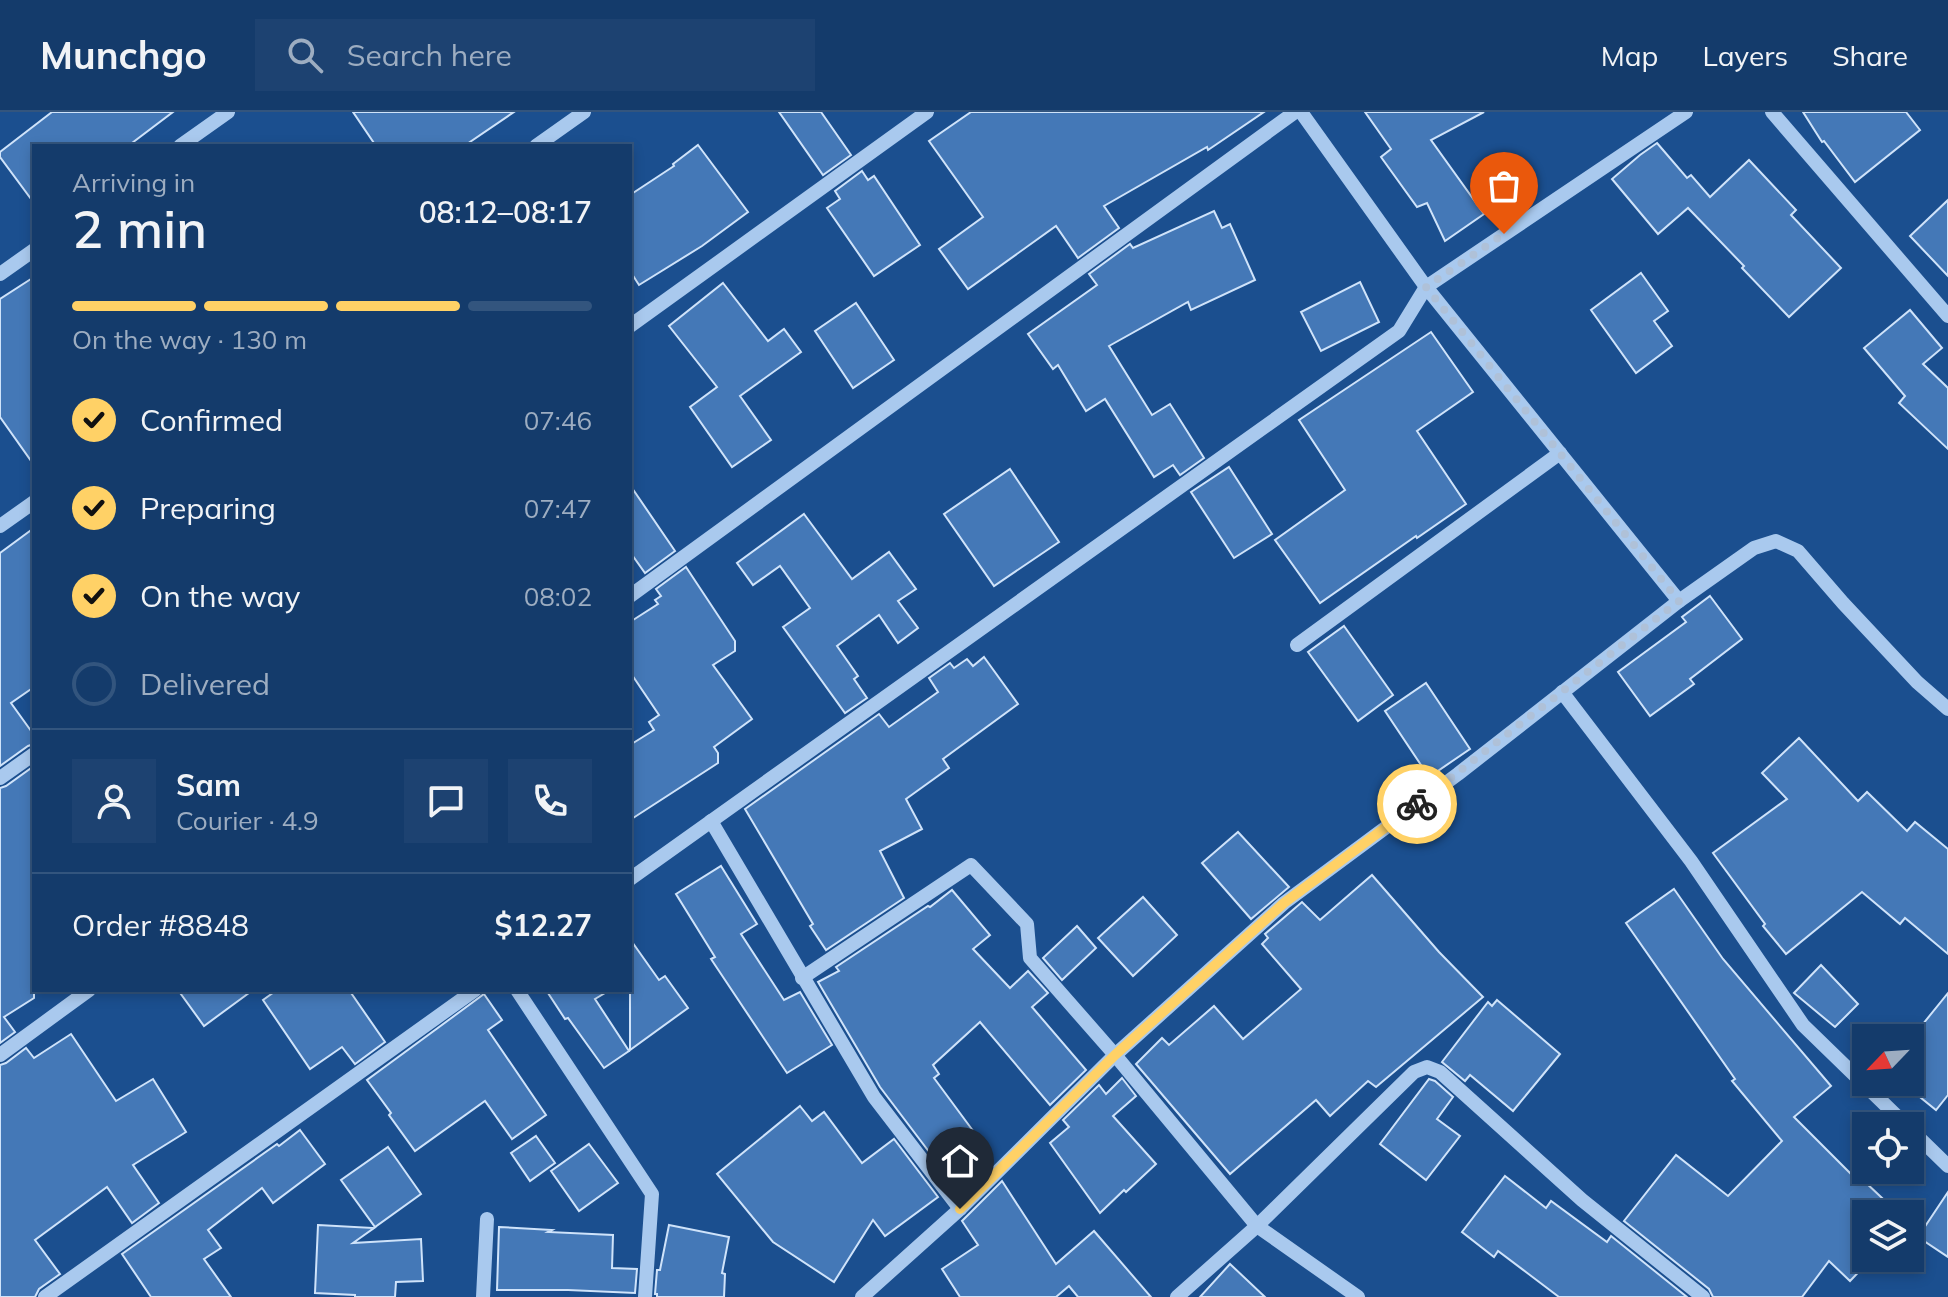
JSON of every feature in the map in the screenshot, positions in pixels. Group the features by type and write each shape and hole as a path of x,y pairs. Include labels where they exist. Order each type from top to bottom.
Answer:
{"street":[{"path":"183,144 228,112"},
{"path":"539,144 584,112"},
{"path":"632,325 927,112"},
{"path":"632,595 1295,112"},
{"path":"1301,112 1426,287 1679,601"},
{"path":"632,878 1399,331 1426,287 1686,112"},
{"path":"1772,112 1948,316"},
{"path":"0,274 32,251"},
{"path":"1297,645 1560,453"},
{"path":"0,526 32,503"},
{"path":"862,1297 960,1209 1115,1055 1284,903 1458,774 1679,601 1754,548 1776,541 1798,551 1917,682 1948,709"},
{"path":"1562,692 1691,861 1803,1025 1892,1112"},
{"path":"0,778 32,755"},
{"path":"711,821 874,1097 960,1209"},
{"path":"802,978 971,865 1027,924 1030,958 1257,1226 1358,1297"},
{"path":"0,1055 86,992"},
{"path":"45,1297 472,992"},
{"path":"518,992 652,1194 645,1297"},
{"path":"1177,1297 1257,1226 1414,1072 1427,1067 1440,1072 1582,1200 1703,1297"},
{"path":"1924,1143 1948,1166"},
{"path":"483,1297 487,1219"}],"building":[{"path":"52,112 173,112 131,144 32,144 32,200 0,157 0,152"},
{"path":"353,112 514,112 467,144 375,144"},
{"path":"779,112 821,112 851,155 823,175"},
{"path":"971,112 1264,112 1208,150 1207,147 1104,206 1119,228 1078,258 1056,226 968,289 939,249 983,217 929,141"},
{"path":"1365,112 1484,112 1431,140 1484,214 1445,241 1427,203 1417,207 1381,157 1391,149"},
{"path":"1803,112 1906,112 1920,130 1855,182 1822,142"},
{"path":"1657,143 1687,178 1691,175 1710,197 1749,160 1796,210 1791,215 1841,268 1789,317 1688,208 1658,234 1612,179"},
{"path":"698,145 748,212 702,246 639,285 632,274 632,194"},
{"path":"862,171 868,180 874,176 920,245 874,276 827,208 840,199 835,191"},
{"path":"1948,200 1948,276 1910,236"},
{"path":"1214,211 1222,228 1230,224 1255,280 1191,310 1188,302 1109,346 1152,415 1170,404 1204,458 1180,475 1173,465 1154,477 1105,399 1086,411 1058,365 1053,369 1028,334 1097,285 1089,274 1130,244 1133,248"},
{"path":"1641,273 1668,311 1654,321 1672,346 1636,373 1591,310"},
{"path":"32,278 32,462 0,417 0,299"},
{"path":"1360,282 1379,322 1321,351 1301,312"},
{"path":"723,283 768,341 784,329 801,352 740,396 771,440 732,467 690,407 717,387 669,326"},
{"path":"856,303 894,360 853,388 815,331"},
{"path":"1910,310 1942,348 1923,364 1948,388 1948,449 1899,403 1905,396 1864,348"},
{"path":"1431,332 1473,392 1417,431 1466,504 1320,603 1275,540 1345,490 1299,420"},
{"path":"1229,467 1272,534 1234,558 1191,492"},
{"path":"1010,469 1059,542 994,586 944,514"},
{"path":"632,488 675,551 645,573 632,555"},
{"path":"804,514 852,579 889,552 916,589 898,601 918,628 898,643 879,615 837,646 858,676 854,679 867,698 845,713 783,627 810,608 780,566 753,585 737,563"},
{"path":"32,529 32,688 11,703 32,732 32,745 0,766 0,553"},
{"path":"686,567 735,641 735,651 713,665 752,719 714,747 718,753 718,763 632,819 632,744 654,730 649,722 659,715 632,675 632,621 658,604 655,600 661,596 656,589"},
{"path":"1710,596 1742,639 1690,679 1694,684 1650,716 1618,672 1686,622 1682,617"},
{"path":"1344,626 1393,695 1358,721 1308,652"},
{"path":"984,657 1018,704 943,759 949,768 906,799 922,829 880,851 904,898 826,950 745,809 879,714 889,727 938,692 929,678 950,663 954,668 967,659 973,666"},
{"path":"1426,683 1470,749 1429,777 1385,711"},
{"path":"1799,738 1858,801 1867,792 1907,831 1915,822 1948,849 1948,954 1905,918 1900,924 1862,892 1786,954 1763,926 1765,924 1713,853 1787,799 1762,773"},
{"path":"32,767 34,998 4,1017 15,1032 0,1043 0,788"},
{"path":"1238,832 1289,887 1251,919 1202,863"},
{"path":"721,866 757,924 741,934 784,1000 800,992 832,1045 787,1073 711,959 715,957 676,894"},
{"path":"1372,875 1483,997 1376,1087 1368,1081 1330,1116 1316,1100 1230,1174 1136,1064 1162,1038 1169,1045 1214,1006 1243,1039 1301,989 1262,944 1268,938 1265,934 1302,902 1320,920"},
{"path":"1674,889 1723,959 1831,1086 1794,1117 1852,1175 1852,1184 1867,1184 1884,1200 1852,1200 1852,1272 1859,1272 1850,1281 1829,1261 1802,1297 1713,1297 1709,1289 1624,1221 1676,1155 1728,1196 1782,1141 1732,1081 1735,1079 1626,923"},
{"path":"952,890 990,935 973,949 1010,988 1028,971 1048,993 1032,1007 1086,1070 1050,1105 980,1022 933,1065 939,1074 934,1078 985,1147 981,1150 991,1164 961,1194 880,1087 818,982 839,971 836,967"},
{"path":"1143,897 1177,935 1133,976 1098,938"},
{"path":"1077,926 1096,948 1062,980 1043,958"},
{"path":"632,942 659,980 665,976 688,1008 630,1050"},
{"path":"1821,965 1858,1004 1835,1027 1794,993"},
{"path":"179,992 250,992 204,1026"},
{"path":"274,992 350,992 385,1042 355,1064 342,1047 310,1069 263,1000"},
{"path":"547,992 607,992 595,999 629,1051 604,1068 568,1018 565,1019"},
{"path":"1948,993 1948,1095 1936,1110 1919,1096 1924,1096 1923,1024"},
{"path":"484,994 502,1020 488,1030 546,1115 512,1139 485,1101 415,1151 367,1080"},
{"path":"1497,1000 1560,1054 1513,1111 1470,1075 1465,1081 1442,1062 1488,1002 1492,1006"},
{"path":"71,1034 116,1101 153,1079 186,1132 133,1165 159,1203 132,1223 107,1187 35,1240 60,1274 39,1289 35,1297 0,1297 0,1065 26,1048 34,1058"},
{"path":"1122,1078 1136,1096 1113,1116 1156,1164 1100,1213 1050,1143 1069,1127 1063,1120 1099,1085 1106,1094"},
{"path":"1429,1079 1453,1097 1437,1119 1460,1136 1426,1180 1380,1144"},
{"path":"800,1106 812,1121 824,1112 862,1163 894,1139 938,1197 885,1236 873,1220 834,1282 773,1242 717,1174"},
{"path":"300,1130 325,1164 273,1203 262,1188 208,1230 221,1248 204,1259 231,1297 151,1297 122,1254"},
{"path":"536,1136 555,1163 530,1181 511,1153"},
{"path":"589,1144 618,1183 579,1211 551,1171"},
{"path":"388,1147 421,1194 375,1227 341,1180"},
{"path":"1505,1176 1546,1208 1551,1201 1607,1242 1611,1236 1687,1297 1559,1297 1498,1251 1494,1257 1462,1232"},
{"path":"1002,1181 1056,1264 1094,1231 1151,1297 1078,1297 1069,1286 1056,1297 960,1297 942,1269 978,1245 962,1221"},
{"path":"1948,1192 1948,1257 1924,1241 1924,1228"},
{"path":"318,1225 374,1228 353,1243 421,1239 423,1281 396,1282 395,1297 315,1293"},
{"path":"669,1225 729,1237 722,1273 725,1274 724,1297 657,1297 657,1270 660,1270"},
{"path":"499,1227 613,1235 612,1268 637,1269 635,1293 497,1290"},
{"path":"1230,1264 1265,1297 1200,1297"}],"way so far":[{"path":"1417,804 1679,601 1426,287 1504,234"}],"route":[{"path":"960,1209 1115,1055 1284,903 1417,804"}]}
